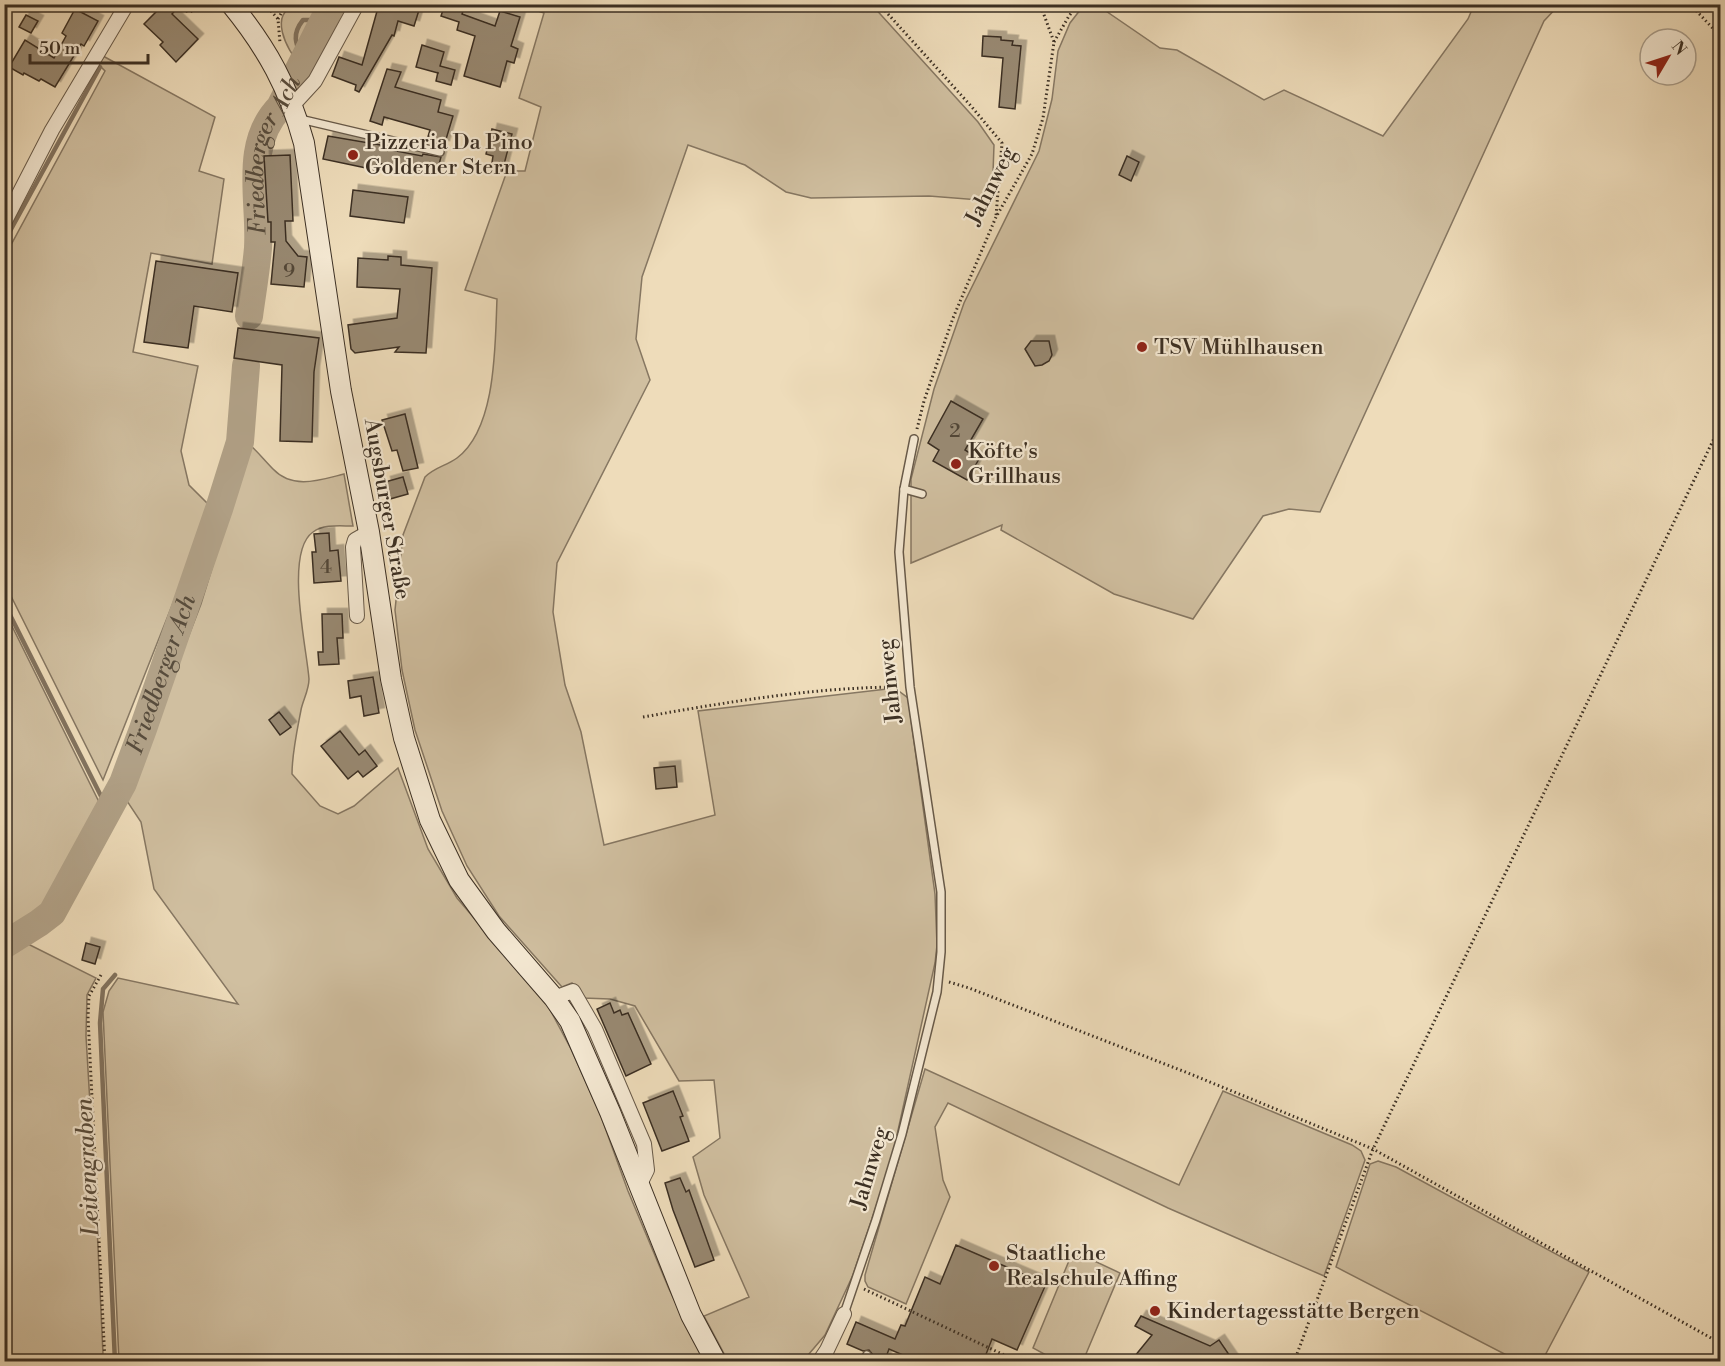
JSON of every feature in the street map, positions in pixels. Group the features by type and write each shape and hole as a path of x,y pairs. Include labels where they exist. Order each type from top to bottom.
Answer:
{"main road":[{"name":"Augsburger Straße","path":"231,4 263,45 280,76 293,108 308,166 342,391 369,532 392,679 404,738 430,820 459,880 496,931 554,998 570,1021 640,1184 691,1315 717,1362"}],"street":[{"path":"4,223 52,130 127,4"},
{"path":"293,108 315,81 357,4"},
{"path":"357,616 353,547 356,540 369,532"},
{"name":"Jahnweg","path":"819,1362 844,1314"}],"lane":[{"path":"293,108 440,152"},
{"name":"Jahnweg","path":"844,1314 902,1134 923,1051 938,979 941,952 941,892 910,687 899,552 903,489 914,439"},
{"path":"903,489 922,494"},
{"path":"1260,1362 1269,1362"}],"path":[{"path":"175,4 182,10 190,12 196,9 197,4"},
{"path":"278,19 283,10 291,4"},
{"path":"309,9 315,9 316,4"},
{"path":"331,4 338,7"},
{"path":"879,4 971,105 1002,143 996,218"},
{"name":"Jahnweg","path":"914,439 924,401 952,318 996,218 1032,154 1043,118 1054,42 1040,4"},
{"path":"1054,42 1078,4"},
{"path":"1690,4 1720,36"},
{"path":"1294,1362 1373,1149 1720,426"},
{"path":"644,717 788,696 873,687 910,687"},
{"path":"101,975 90,996 88,1017 105,1362"},
{"path":"938,979 969,988 1188,1073 1373,1149 1720,1343"},
{"path":"855,1285 1019,1362"}],"shaded area":[{"path":"300,4 330,6 300,64 285,41 281,23 283,15 288,9"},
{"path":"530,5 872,5 978,122 994,145 992,201 929,196 811,198 786,192 745,165 688,145 642,277 636,339 650,380 557,563 553,612 565,685 581,732 604,845 715,815 698,711 887,689 900,692 908,698 935,894 937,945 935,963 891,1162 853,1275 825,1335 803,1361 728,1361 704,1316 749,1297 704,1195 693,1157 720,1138 714,1080 679,1081 635,1006 610,999 583,998 572,983 562,987 499,916 467,866 442,811 415,730 402,670 395,610 403,535 425,477 457,458 470,444 480,427 487,406 494,361 497,299 465,290 507,171 525,171 541,107 519,98 544,13 529,8"},
{"name":"TSV Mühlhausen","path":"1084,5 1097,5 1160,48 1177,50 1264,100 1284,90 1383,136 1468,19 1474,5 1559,5 1544,21 1320,512 1289,509 1263,516 1193,619 1114,594 1001,530 1002,525 911,563 911,479 934,389 964,303 1039,151 1052,99 1058,51 1070,23"},
{"path":"103,56 215,117 199,171 224,179 212,264 151,253 133,352 198,366 181,451 189,485 211,507 103,780 5,584 5,256 105,71 98,64"},
{"path":"250,445 273,469 289,479 307,482 344,474 353,526 317,529 304,543 300,559 299,602 309,679 296,734 292,774 320,806 338,814 354,806 398,768 428,849 457,898 547,1004 571,1049 599,1111 628,1191 669,1289 702,1357 695,1362 119,1361 103,1012 109,991 118,978 238,1004 154,889 141,822 123,795 155,723 201,604"},
{"path":"4,610 102,808 54,902 37,916 5,935"},
{"path":"24,942 96,978 87,995 86,1036 103,1354 73,1361 5,1361 4,952"},
{"path":"925,1069 1179,1185 1223,1091 1352,1145 1361,1151 1365,1160 1324,1276 1168,1208 948,1103 935,1127 943,1180 950,1197 906,1304 868,1287 865,1275"},
{"path":"1378,1161 1396,1167 1589,1272 1542,1361 1518,1361 1336,1267 1370,1164"},
{"path":"1073,1251 1120,1273 1083,1361 1057,1361 1033,1348"}],"building":[{"path":"164,4 181,4 172,14 198,39 176,62 160,45 163,42 144,24"},
{"path":"379,4 419,4 418,7 420,7 414,26 398,21 394,36 392,35 359,92 355,90 356,85 332,76 339,57 362,65"},
{"path":"445,4 465,4 462,14 495,26 500,11 520,17 511,46 518,49 514,63 507,61 500,87 464,76 475,36 457,30 459,22 441,16"},
{"path":"75,9 98,21 84,46 81,44 55,87 9,67 25,40 54,58 66,36 62,33"},
{"path":"26,15 38,21 31,33 19,27"},
{"path":"983,36 1001,37 1001,40 1013,41 1012,45 1021,46 1015,109 999,107 1003,58 982,56"},
{"path":"422,45 444,52 440,66 455,70 451,85 436,81 438,73 416,67"},
{"path":"387,69 401,72 395,87 441,100 438,112 453,116 444,146 427,140 430,130 384,117 382,125 370,121"},
{"path":"492,129 512,134 502,172 491,169 493,156 486,154"},
{"path":"328,136 381,145 380,148 422,156 423,154 441,157 438,168 422,164 420,172 377,163 376,170 323,159"},
{"path":"290,155 293,221 285,221 286,241 298,256 307,257 304,287 271,284 275,242 271,242 271,222 268,222 264,156"},
{"path":"1127,156 1139,162 1131,181 1119,175"},
{"path":"353,190 408,197 404,223 350,216"},
{"path":"388,256 401,257 401,265 432,268 426,353 395,352 399,347 355,353 351,349 348,325 397,318 400,289 357,287 358,258 388,260"},
{"path":"156,261 238,273 232,312 194,306 188,348 144,342"},
{"path":"238,328 319,338 314,372 312,442 280,441 282,365 234,358"},
{"path":"1031,341 1049,341 1052,355 1049,361 1035,366 1025,349"},
{"path":"951,401 983,419 965,450 979,459 967,480 933,461 939,450 928,443"},
{"path":"405,414 418,468 403,471 397,450 392,451 382,420"},
{"path":"403,477 408,494 390,499 385,482"},
{"path":"329,533 330,551 338,550 341,581 314,583 312,552 316,552 314,534"},
{"path":"322,614 342,614 343,638 337,638 339,664 319,665 318,652 323,652"},
{"path":"373,677 379,713 364,716 361,696 350,698 348,681"},
{"path":"279,712 291,727 280,735 269,720"},
{"path":"340,731 359,755 365,750 377,766 363,777 358,771 348,779 321,746"},
{"path":"675,766 677,787 656,789 654,768"},
{"path":"86,943 100,947 95,964 82,960"},
{"path":"610,1003 614,1013 620,1010 622,1015 628,1013 651,1064 626,1076 597,1009"},
{"path":"673,1091 683,1116 680,1117 689,1141 662,1151 643,1103"},
{"path":"680,1178 686,1192 689,1190 714,1260 695,1267 665,1183"},
{"path":"956,1245 1046,1284 1017,1350 992,1339 983,1362 919,1362 889,1349 885,1360 873,1355 869,1350 863,1351 847,1344 856,1322 895,1339 901,1325 905,1326 925,1277 940,1284"},
{"path":"1141,1316 1210,1346 1219,1340 1234,1362 1130,1362 1152,1335 1135,1326"}],"waterway":[{"name":"Friedberger Ach","path":"249,316 258,248 256,174 261,138 280,107 332,4"},
{"path":"303,61 296,40 299,25 303,20 324,20"},
{"path":"4,242 100,67"},
{"name":"Friedberger Ach","path":"4,945 52,913 123,783 219,509 240,442 246,366"},
{"path":"4,603 108,810"},
{"name":"Leitengraben","path":"115,975 103,989 100,1023 115,1362"}],"place":[{"name":"Pizzeria Da Pino Goldener Stern","path":"353,155"},
{"name":"TSV Mühlhausen","path":"1142,347"},
{"name":"Köfte's Grillhaus","path":"956,464"},
{"name":"Staatliche Realschule Affing","path":"994,1266"},
{"name":"Kindertagesstätte Bergen","path":"1155,1311"}]}
